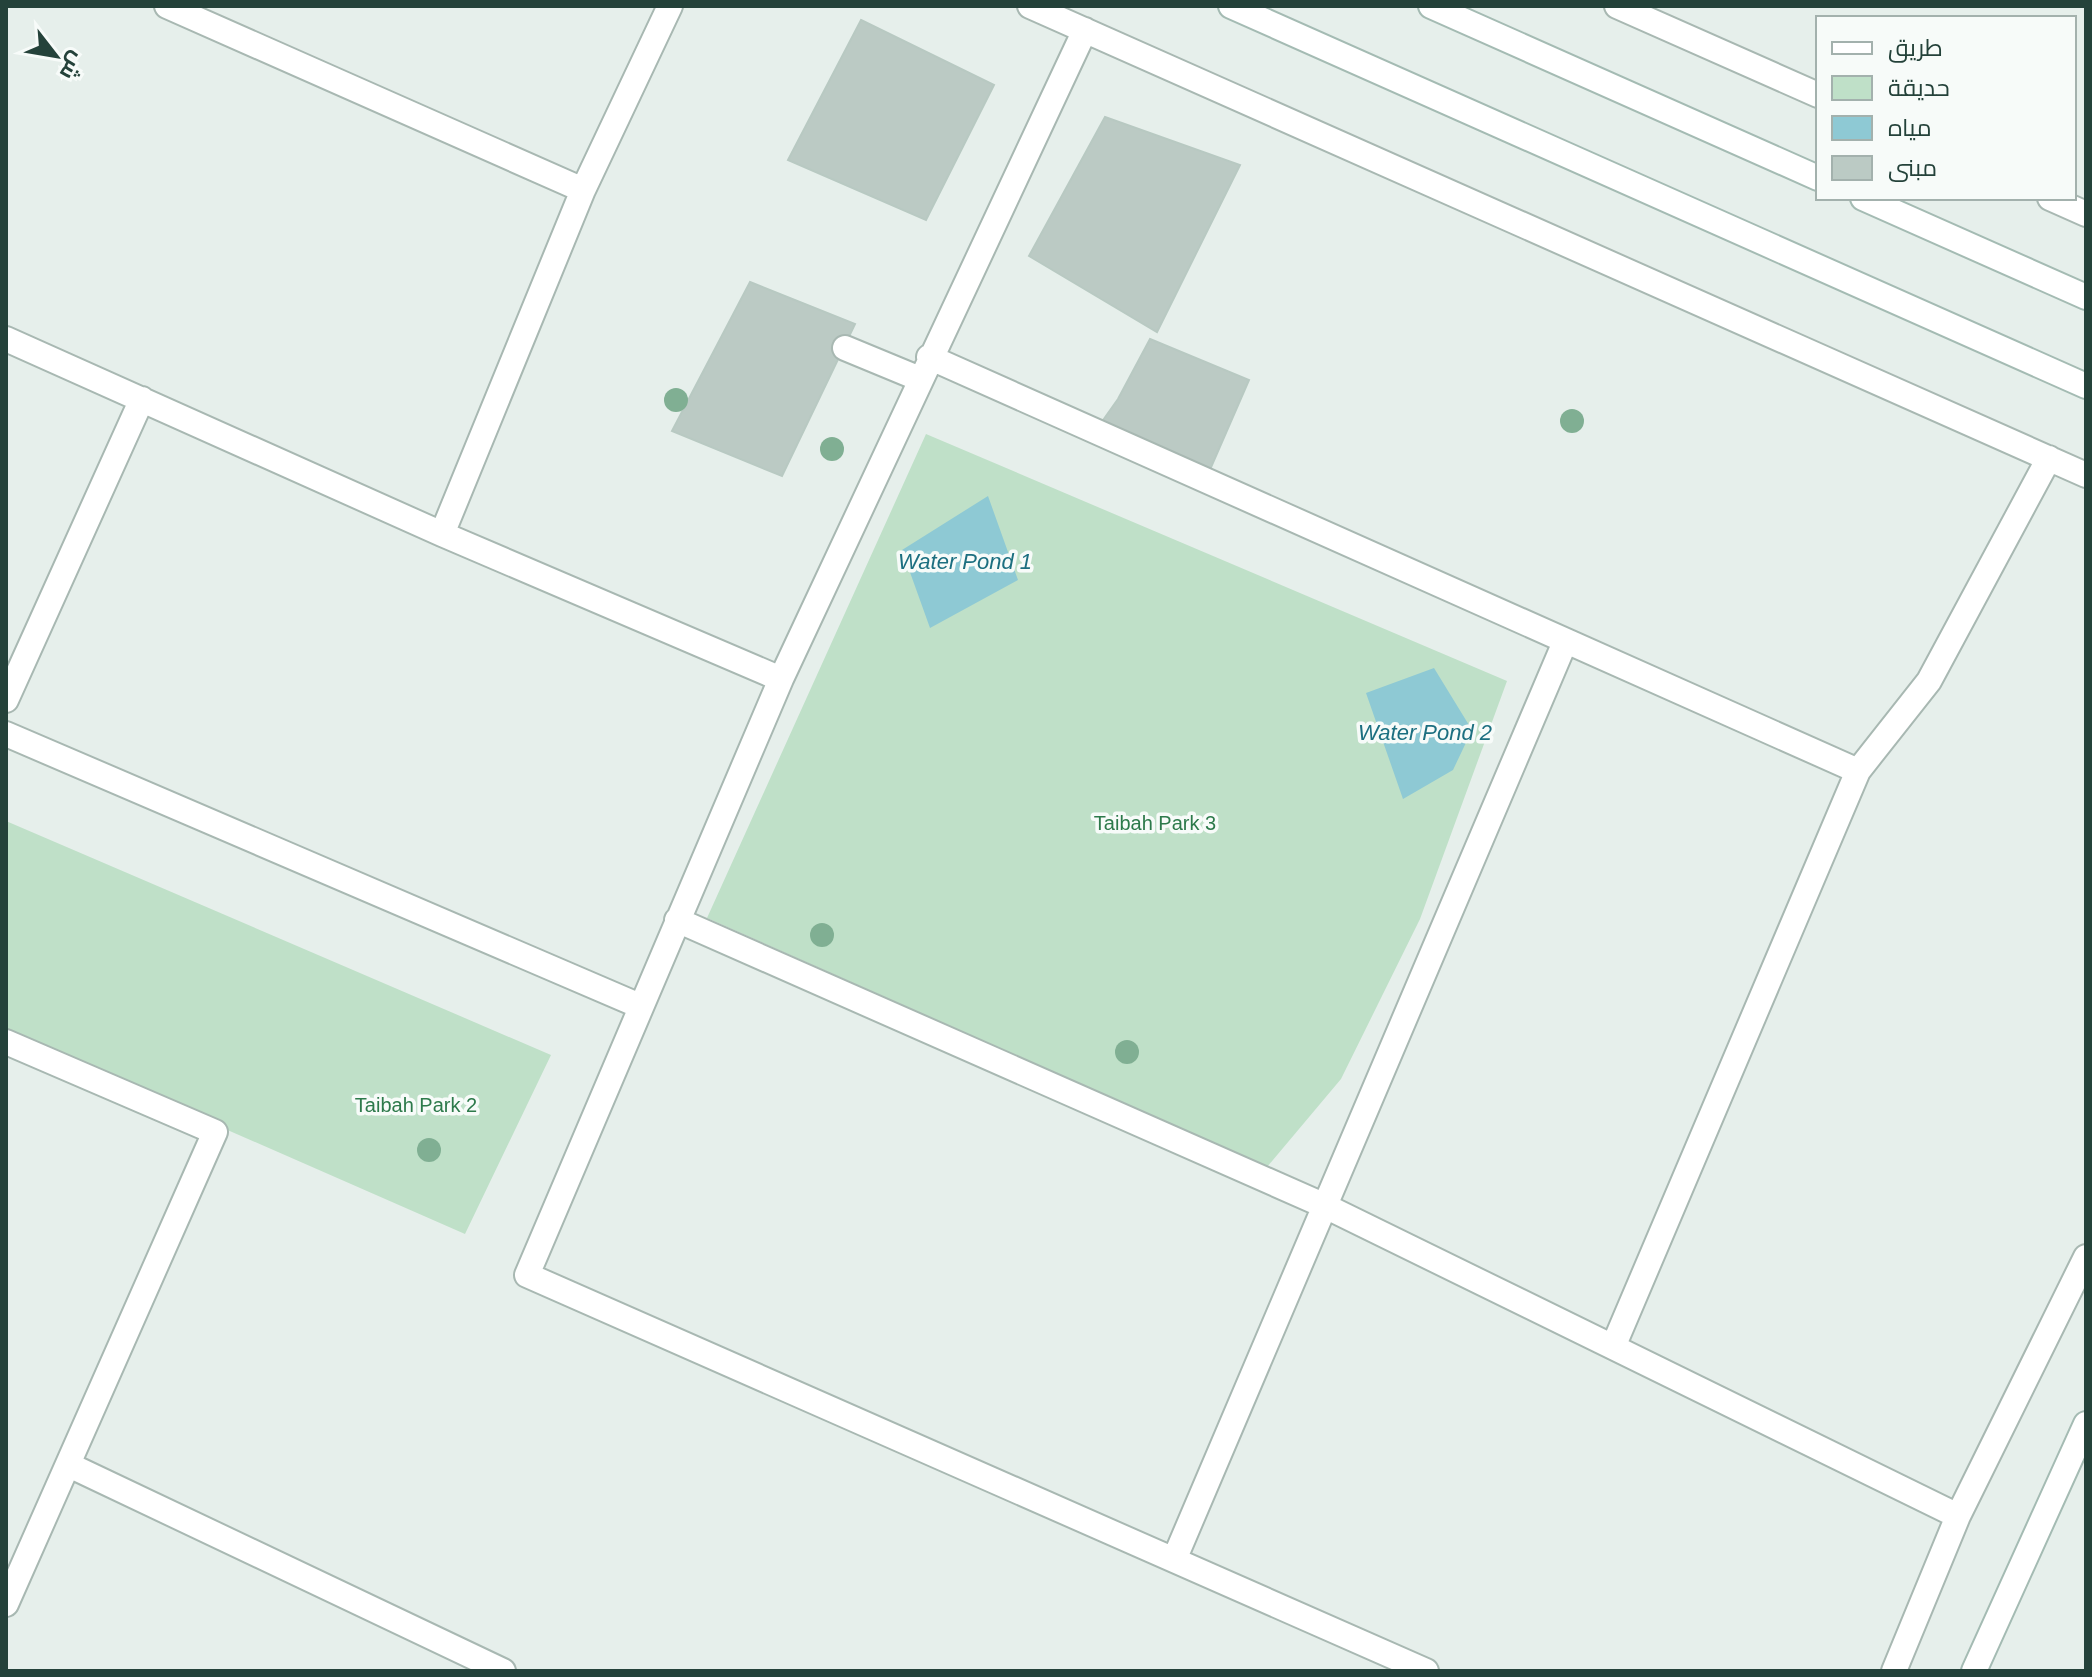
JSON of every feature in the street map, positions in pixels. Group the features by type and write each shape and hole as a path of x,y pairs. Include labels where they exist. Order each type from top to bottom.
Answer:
{"street":[{"path":"167,6 583,190"},
{"path":"442,534 583,190 670,6"},
{"path":"1030,6 2086,475"},
{"path":"1231,6 2086,386"},
{"path":"1431,6 1816,177"},
{"path":"1617,6 1816,94"},
{"path":"1085,30 924,368 781,679 527,1275 1426,1671"},
{"path":"1868,200 2086,297"},
{"path":"2054,200 2086,214"},
{"path":"6,339 442,534 781,679"},
{"path":"845,348 924,368 1858,771"},
{"path":"6,700 142,399"},
{"path":"1613,1347 1858,771 1929,681 2049,458"},
{"path":"1174,1560 1565,642"},
{"path":"6,734 640,1006"},
{"path":"677,920 1323,1205 1958,1516"},
{"path":"6,1042 215,1132 6,1604"},
{"path":"1894,1671 1958,1516 2086,1257"},
{"path":"1974,1671 2086,1424"},
{"path":"69,1465 503,1671"}],"green space":[{"name":"Taibah Park 3","path":"926,434 1507,681 1420,919 1341,1079 1267,1167 707,918"},
{"name":"Taibah Park 2","path":"6,821 551,1055 465,1234 6,1033"}],"water":[{"name":"Water Pond 1","path":"988,496 1018,580 930,628 902,550"},
{"name":"Water Pond 2","path":"1434,668 1472,730 1453,770 1403,799 1366,693"}],"building":[{"path":"861,20 994,85 926,220 788,160"},
{"path":"1105,117 1240,165 1157,332 1029,256"},
{"path":"750,282 855,324 782,476 672,431"},
{"path":"1150,339 1249,380 1209,472 1101,423 1118,399"}]}
